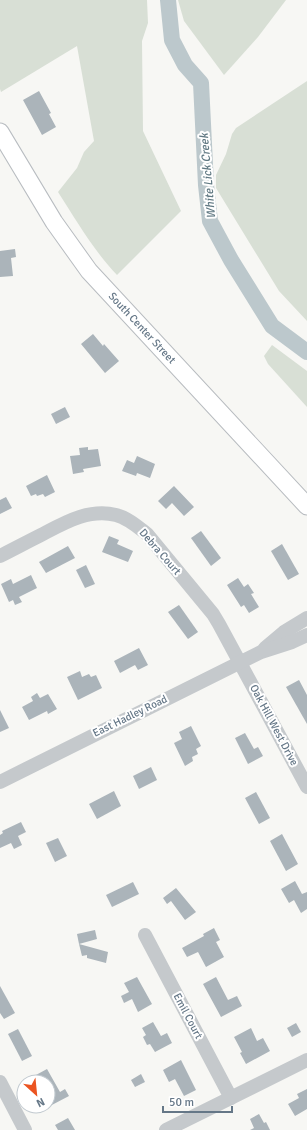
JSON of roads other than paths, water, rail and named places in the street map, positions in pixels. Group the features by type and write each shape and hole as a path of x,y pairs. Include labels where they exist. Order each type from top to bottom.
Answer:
{"main road":[{"name":"South Center Street","path":"0,132 54,222 89,271 307,506"}],"street":[{"name":"Debra Court","path":"0,556 70,520 87,515 98,514 115,515 124,518 138,526 147,534 213,614 240,662"},
{"name":"East Hadley Road","path":"261,652 284,632 307,618"},
{"name":"East Hadley Road","path":"0,782 240,662 261,652 292,642 307,635"},
{"name":"Oak Hill West Drive","path":"240,662 301,763 307,787"},
{"name":"Emil Court","path":"145,935 232,1098"},
{"path":"166,1130 307,1060"},
{"path":"0,1082 25,1130"}],"waterway":[{"name":"White Lick Creek","path":"168,0 172,40 185,65 201,83 206,185 210,221 231,260 272,326 307,352"}]}
